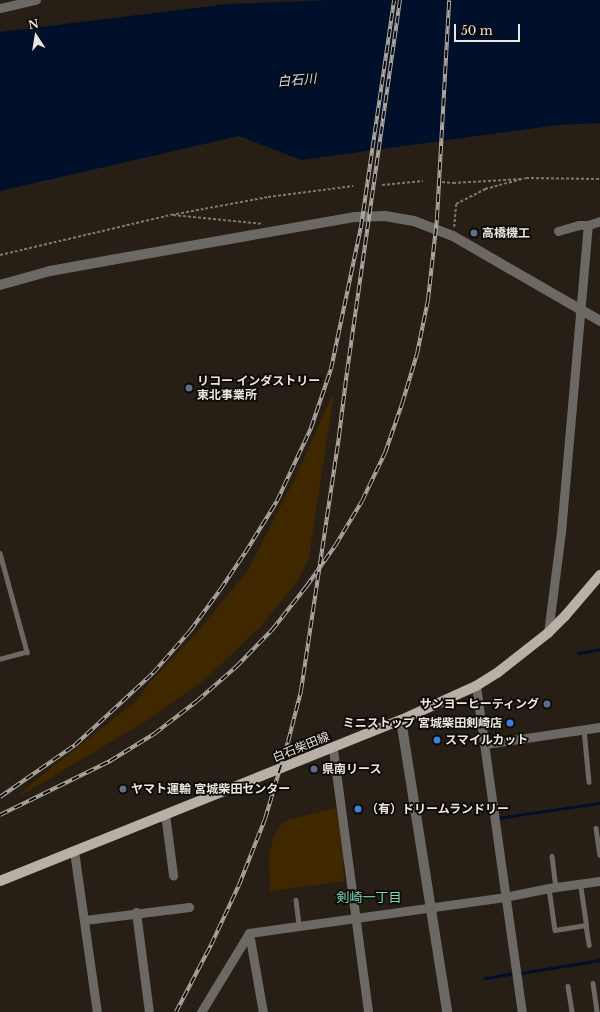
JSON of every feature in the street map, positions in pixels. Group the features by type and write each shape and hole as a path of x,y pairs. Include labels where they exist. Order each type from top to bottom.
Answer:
{"main road":[{"name":"白石柴田線","path":"0,881 333,748 401,720 476,686 497,673 548,633 565,616 600,575"}],"street":[{"path":"0,8 36,0"},
{"path":"0,285 50,271 277,230 355,217 385,216 414,221 453,236 600,321"},
{"path":"558,231 600,221"},
{"path":"548,633 561,532 588,225"},
{"path":"476,686 504,897 522,1012"},
{"path":"401,720 447,1012"},
{"path":"484,744 600,728"},
{"path":"333,748 357,916 368,1012"},
{"path":"165,814 173,875"},
{"path":"74,851 97,1012"},
{"path":"249,933 357,916 504,897 552,887 600,881"},
{"path":"85,920 136,912 188,907"},
{"path":"136,912 149,1012"},
{"path":"201,1012 249,933"},
{"path":"249,933 262,1012"}],"lane":[{"path":"0,553 27,652 0,658"},
{"path":"584,730 589,782"},
{"path":"596,828 600,855"},
{"path":"552,856 552,887 555,930 586,925"},
{"path":"580,884 589,945"},
{"path":"296,900 299,926"},
{"path":"593,983 598,1012"},
{"path":"568,986 572,1012"}],"path":[{"path":"442,182 453,183 526,178 600,179"},
{"path":"453,236 456,204 485,189 526,178"},
{"path":"382,185 423,181"},
{"path":"0,255 170,215 268,197 353,186"},
{"path":"170,215 261,223 277,230"}],"shaded area":[{"path":"334,392 309,557 298,580 263,624 208,677 146,721 17,798 32,783 136,701 151,681 198,631 247,572 295,478"},
{"path":"336,808 345,861 343,862 344,881 270,891 269,857 273,838 280,826 288,820"}],"water":[{"name":"白石川","path":"332,0 600,0 600,123 558,125 301,160 239,136 0,191 0,32 227,4"}],"waterway":[{"path":"578,653 600,649"},
{"path":"497,818 600,803"},
{"path":"521,973 600,960"},
{"path":"485,978 511,974"}],"railway":[{"path":"0,797 75,745 153,673 190,631 220,590 277,501 311,428 331,369 361,227 394,0"},
{"path":"176,1012 211,945 239,885 265,819 288,742 301,691 339,436 400,0"},
{"path":"0,815 110,761 154,734 197,701 236,667 272,630 306,587 335,546 362,501 385,453 402,404 417,354 428,300 437,218 449,0"}],"place":[{"name":"高橋機工","path":"474,233"},
{"name":"リコー インダストリー 東北事業所","path":"189,388"},
{"name":"サンヨーヒーティング","path":"547,704"},
{"name":"ミニストップ 宮城柴田剣崎店","path":"510,723"},
{"name":"スマイルカット","path":"437,740"},
{"name":"県南リース","path":"314,769"},
{"name":"ヤマト運輸 宮城柴田センター","path":"123,789"},
{"name":"（有）ドリームランドリー","path":"358,809"}],"district":[{"name":"剣崎一丁目","path":"369,898"}]}
